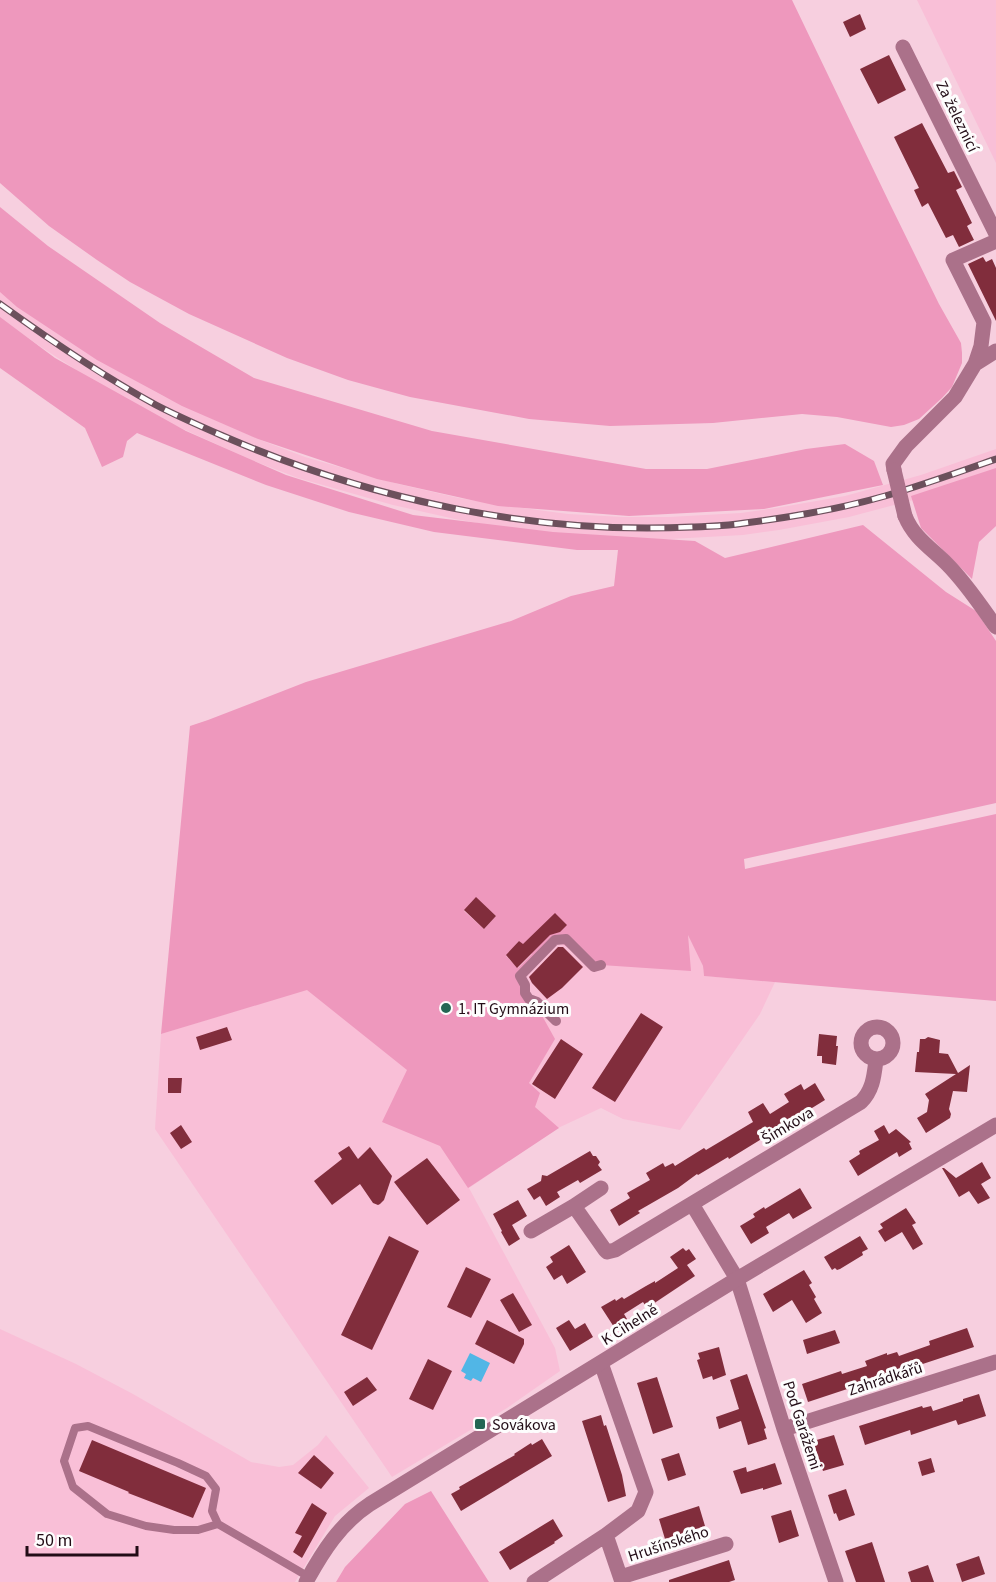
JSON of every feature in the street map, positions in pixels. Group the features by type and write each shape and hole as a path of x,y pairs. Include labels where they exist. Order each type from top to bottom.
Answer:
{"street":[{"name":"Za železnicí","path":"903,46 996,234"},
{"path":"996,241 953,260 984,322 981,346 975,364 955,397 906,446 892,464 909,525 917,537 948,565 996,627"},
{"path":"975,364 996,351"},
{"path":"556,1021 537,1002 529,999 520,976 555,940 566,939 594,967 601,965"},
{"name":"Šimkova","path":"574,1206 602,1247 608,1252 615,1250 861,1102 871,1090 876,1060"},
{"name":"K Cihelně","path":"308,1580 321,1555 334,1537 357,1513 737,1279 996,1125"},
{"path":"531,1231 601,1188"},
{"path":"692,1204 737,1279"},
{"name":"Pod Garážemi","path":"737,1279 784,1429 836,1582"},
{"name":"Zahrádkářů","path":"784,1429 996,1362"},
{"path":"534,1582 638,1511 646,1492 601,1363"},
{"path":"606,1535 621,1580"},
{"name":"Hrušínského","path":"621,1580 726,1544"}],"lane":[{"path":"218,1524 198,1530 174,1530 146,1526 107,1514 73,1487 64,1461 75,1428 88,1426 206,1476 216,1489 212,1511 218,1524 308,1580"}],"shaded area":[{"path":"0,0 792,0 939,304 961,343 962,363 952,387 942,398 919,419 904,425 891,427 837,417 802,414 713,423 610,426 529,419 410,397 348,380 287,358 189,314 130,282 49,226 0,183"},
{"path":"917,0 996,0 996,163"},
{"path":"0,207 48,246 160,323 254,378 432,431 646,469 707,469 806,449 845,444 874,461 883,485 764,509 629,516 498,506 377,479 258,439 182,406 97,360 17,307 0,292"},
{"path":"0,290 113,368 163,396 215,420 305,457 398,484 459,498 568,514 669,517 741,513 845,496 921,475 996,449 996,472 928,496 849,517 743,535 623,539 512,529 455,519 393,505 298,478 254,461 152,415 101,386 0,318"},
{"path":"0,317 55,358 186,431 286,475 413,515 553,532 695,541 725,558 863,525 946,592 976,611 996,641 996,803 744,859 745,869 996,814 996,1001 704,976 703,966 688,935 691,971 601,965 555,940 520,976 555,1039 529,1083 540,1093 535,1107 559,1128 468,1188 440,1146 382,1122 407,1070 307,990 161,1034 190,726 306,682 511,621 571,596 614,586 618,550 577,550 434,532 349,512 266,485 137,433 127,441 123,457 102,467 85,428 0,368","holes":["476,898 496,916 484,929 464,911","519,941 532,954 518,968 506,956"]},
{"path":"996,468 996,526 979,542 972,579 921,528 911,496"},
{"path":"671,824 688,933 703,966 704,976 775,982 760,1014 680,1130 623,1119 601,1108 558,1128 469,1188 555,1348 560,1371 507,1408 392,1477 155,1129 161,1034 307,989 409,857"},
{"path":"0,1329 76,1364 133,1394 251,1462 279,1467 293,1465 318,1445 326,1435 369,1488 335,1516 295,1582 0,1582"},
{"path":"431,1491 489,1582 336,1582 345,1567 405,1504"}],"water":[{"path":"470,1353 490,1363 481,1382 473,1378 471,1381 464,1378 466,1374 461,1371"}],"building":[{"path":"860,14 866,29 850,37 843,22"},
{"path":"889,55 906,90 878,104 860,69"},
{"path":"922,123 948,173 954,171 962,187 956,190 972,223 967,226 974,240 959,247 953,235 946,238 928,203 922,207 914,190 919,188 894,137"},
{"path":"983,257 986,262 992,259 996,268 996,321 968,264"},
{"path":"476,897 496,916 484,929 464,910"},
{"path":"555,913 567,925 560,932 550,935 517,968 506,955 519,941 523,944"},
{"path":"558,947 563,947 583,967 547,999 529,977"},
{"path":"641,1013 663,1027 615,1102 592,1088"},
{"path":"227,1027 232,1040 200,1050 196,1037"},
{"path":"819,1034 837,1036 836,1065 822,1063 822,1056 817,1056"},
{"path":"928,1037 940,1040 939,1053 948,1054 958,1073 970,1065 967,1092 953,1091 949,1109 950,1118 926,1133 917,1118 927,1112 929,1100 925,1094 956,1074 915,1072 920,1039"},
{"path":"561,1039 583,1054 555,1099 532,1084"},
{"path":"168,1078 182,1078 181,1093 168,1093"},
{"path":"815,1083 825,1100 729,1159 728,1157 697,1174 638,1211 640,1213 619,1226 610,1210 630,1198 627,1193 650,1180 646,1173 663,1163 665,1167 673,1163 675,1166 704,1148 706,1150 753,1122 748,1112 763,1103 770,1114 789,1102 784,1094 801,1084 804,1090"},
{"path":"181,1125 192,1142 181,1149 170,1133"},
{"path":"884,1125 889,1134 896,1129 911,1142 909,1143 912,1149 899,1157 897,1152 858,1176 849,1161 860,1154 859,1151 879,1140 874,1131"},
{"path":"349,1146 358,1159 370,1147 392,1176 384,1200 380,1204 373,1203 360,1184 332,1205 314,1181 342,1159 338,1153"},
{"path":"590,1151 600,1162 598,1165 602,1170 580,1183 578,1180 557,1192 560,1197 546,1206 540,1196 534,1200 527,1189 541,1181 542,1175 547,1176"},
{"path":"427,1158 460,1200 427,1225 394,1182"},
{"path":"982,1162 991,1178 981,1184 990,1198 978,1204 969,1191 959,1197 942,1168 956,1178"},
{"path":"800,1188 812,1208 793,1219 789,1213 766,1227 769,1233 751,1244 740,1226 755,1217 753,1214 764,1207 765,1209"},
{"path":"518,1200 527,1216 512,1225 520,1239 509,1246 493,1214"},
{"path":"906,1208 916,1223 912,1225 923,1244 913,1250 902,1232 885,1242 878,1231 883,1228 880,1224"},
{"path":"389,1236 419,1251 372,1350 341,1335"},
{"path":"860,1236 868,1249 862,1252 863,1255 840,1269 832,1270 824,1257"},
{"path":"569,1245 586,1272 567,1284 562,1275 554,1280 546,1267 553,1262 550,1257"},
{"path":"683,1248 686,1251 689,1249 696,1259 687,1265 695,1276 647,1308 643,1302 624,1314 627,1319 614,1327 601,1307 615,1299 616,1301 622,1297 624,1299 678,1268 670,1257"},
{"path":"466,1267 491,1279 471,1318 447,1307"},
{"path":"804,1270 812,1283 809,1285 822,1313 806,1323 792,1300 773,1312 763,1294"},
{"path":"513,1293 532,1325 519,1332 500,1300"},
{"path":"487,1320 524,1339 524,1344 514,1364 475,1344"},
{"path":"569,1320 575,1329 585,1323 593,1337 570,1351 556,1328"},
{"path":"967,1328 974,1347 808,1402 802,1384 841,1371 842,1374 867,1366 865,1361 887,1353 887,1355 897,1352 899,1356 930,1345 929,1341"},
{"path":"835,1330 840,1343 807,1354 803,1340"},
{"path":"719,1347 726,1375 713,1380 712,1376 703,1379 697,1360 700,1359 698,1353"},
{"path":"428,1359 452,1371 433,1410 409,1399"},
{"path":"747,1374 766,1428 764,1429 767,1439 748,1445 741,1421 719,1429 716,1417 739,1409 730,1380"},
{"path":"367,1377 377,1390 353,1406 344,1392"},
{"path":"657,1377 673,1427 653,1434 637,1383"},
{"path":"979,1394 986,1416 958,1425 956,1420 911,1435 910,1430 865,1445 859,1426 922,1406 923,1408 931,1406 933,1411"},
{"path":"601,1415 622,1475 626,1496 608,1502 582,1421"},
{"path":"834,1435 844,1465 823,1471 813,1441"},
{"path":"542,1439 552,1456 461,1511 451,1494 531,1443 532,1445"},
{"path":"92,1440 206,1488 193,1518 79,1471"},
{"path":"679,1453 686,1475 668,1481 661,1459"},
{"path":"314,1455 334,1473 321,1489 298,1473"},
{"path":"931,1458 935,1472 922,1476 918,1462"},
{"path":"775,1463 782,1484 741,1494 733,1471 746,1467 747,1472"},
{"path":"846,1489 855,1515 839,1521 836,1513 834,1514 828,1495"},
{"path":"312,1503 327,1513 302,1558 293,1552 302,1536 295,1533"},
{"path":"699,1506 705,1526 665,1539 659,1519"},
{"path":"791,1510 799,1536 779,1543 771,1516"},
{"path":"553,1519 563,1536 510,1570 499,1552"},
{"path":"872,1542 885,1582 856,1582 845,1551"},
{"path":"979,1556 985,1574 962,1582 956,1564"},
{"path":"729,1560 735,1580 729,1582 669,1582 669,1580"},
{"path":"928,1565 934,1582 911,1582 908,1572"}],"railway":[{"path":"0,304 115,382 164,409 223,436 336,478 394,495 512,518 572,525 632,528 739,524 868,501 996,459"}],"place":[{"name":"1. IT Gymnázium","path":"446,1008"},
{"name":"Sovákova","path":"480,1424"}]}
